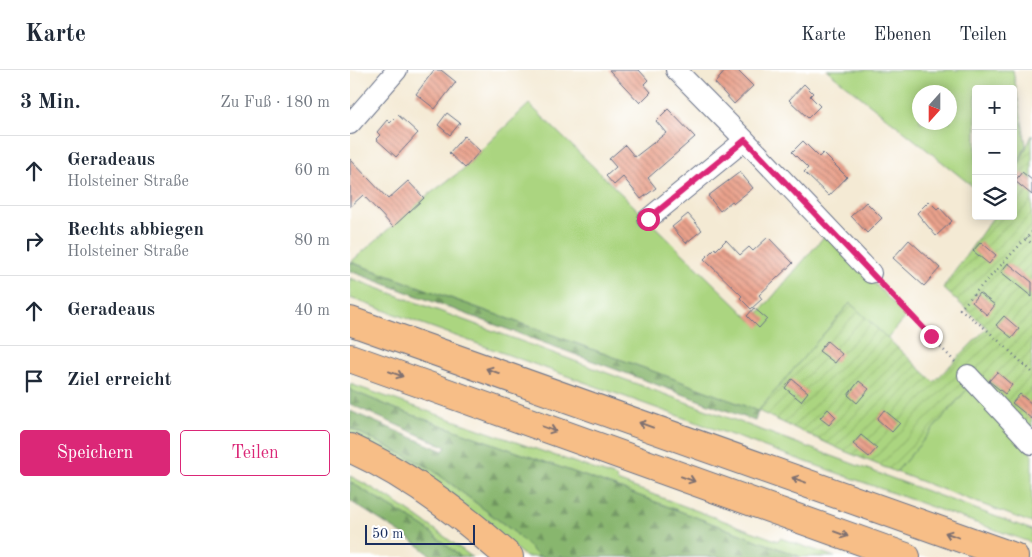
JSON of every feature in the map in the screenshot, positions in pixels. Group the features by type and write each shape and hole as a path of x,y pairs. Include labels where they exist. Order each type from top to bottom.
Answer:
{"highway":[{"path":"350,321 1014,557"},
{"path":"350,358 906,557"},
{"path":"350,448 395,471 438,500 468,521 509,557"},
{"path":"350,465 406,498 486,557"}],"street":[{"path":"350,124 397,70"},
{"path":"676,70 871,273"},
{"path":"648,219 745,140"},
{"path":"968,375 1032,444"}],"path":[{"path":"1032,232 960,309 986,329 1032,372"},
{"path":"1026,238 1032,244"},
{"path":"871,273 968,375"}],"green space":[{"path":"827,70 1013,70 1016,85 972,85 972,186"},
{"path":"1017,93 1026,145 1017,166"},
{"path":"529,104 752,321 827,233 906,317 887,339 850,303 758,411 351,262 424,198 465,168"},
{"path":"1032,135 1032,441 976,379 896,472 844,451 758,411 850,303 934,382 987,328 943,288 991,220 1017,220 1017,167"},
{"path":"350,262 758,411 755,421 350,271"},
{"path":"350,278 1032,530 1032,543 350,298"},
{"path":"350,384 616,477 617,481 778,541 780,538 835,557 801,557 624,490 396,409 350,390"},
{"path":"969,387 1032,454 1032,523 896,472"},
{"path":"350,390 396,409 624,490 801,557 539,557 514,532 430,468 350,428 350,411 443,451 446,447 350,404"},
{"path":"350,428 430,468 514,532 539,557 526,557 487,525 350,437"},
{"path":"350,476 398,504 472,557 461,557 424,527 350,482"},
{"path":"350,482 424,527 461,557 433,557 410,539 350,501"}],"building":[{"path":"434,70 441,70 456,82 435,109 416,94"},
{"path":"609,70 639,70 648,80 644,84 651,92 640,103"},
{"path":"726,70 737,70 753,86 734,104 715,83"},
{"path":"804,84 813,93 810,96 820,106 808,118 789,100"},
{"path":"668,109 695,137 648,178 656,188 641,199 623,177 614,185 606,176 616,167 609,159 625,145 635,157 666,133 656,121"},
{"path":"447,113 460,123 450,135 438,125"},
{"path":"398,115 418,133 396,157 376,139 380,135 377,132 387,120 390,123"},
{"path":"464,136 480,151 465,168 449,153"},
{"path":"803,141 819,157 823,153 847,177 829,196 804,172 808,168 792,152"},
{"path":"350,159 388,199 408,181 424,198 393,227 363,195 350,207"},
{"path":"740,172 753,188 720,211 708,196"},
{"path":"1022,172 1032,180 1032,195 1017,183 1017,178"},
{"path":"929,201 937,209 939,207 952,221 936,236 917,213"},
{"path":"866,202 882,218 867,233 851,216"},
{"path":"688,214 702,230 686,243 672,227"},
{"path":"768,237 793,263 759,295 762,299 751,309 740,298 742,296 704,259 726,240 740,255 749,247 753,251"},
{"path":"909,240 940,268 924,286 893,258"},
{"path":"981,242 996,255 989,264 973,251"},
{"path":"1008,263 1032,282 1032,297 1001,272"},
{"path":"979,293 995,305 987,315 972,302"},
{"path":"754,308 767,319 759,328 747,316"},
{"path":"1004,316 1019,329 1012,338 996,325"},
{"path":"827,341 842,354 835,363 819,351"},
{"path":"997,372 1012,385 1005,394 989,381"},
{"path":"792,379 808,392 801,401 785,388"},
{"path":"859,381 869,389 857,403 848,395"},
{"path":"1020,394 1032,404 1032,419 1012,403"},
{"path":"828,409 836,417 829,425 820,418"},
{"path":"884,410 900,423 892,432 877,419"},
{"path":"861,435 877,448 869,457 853,444"}],"route":[{"path":"648,219 745,140 931,336"}]}
